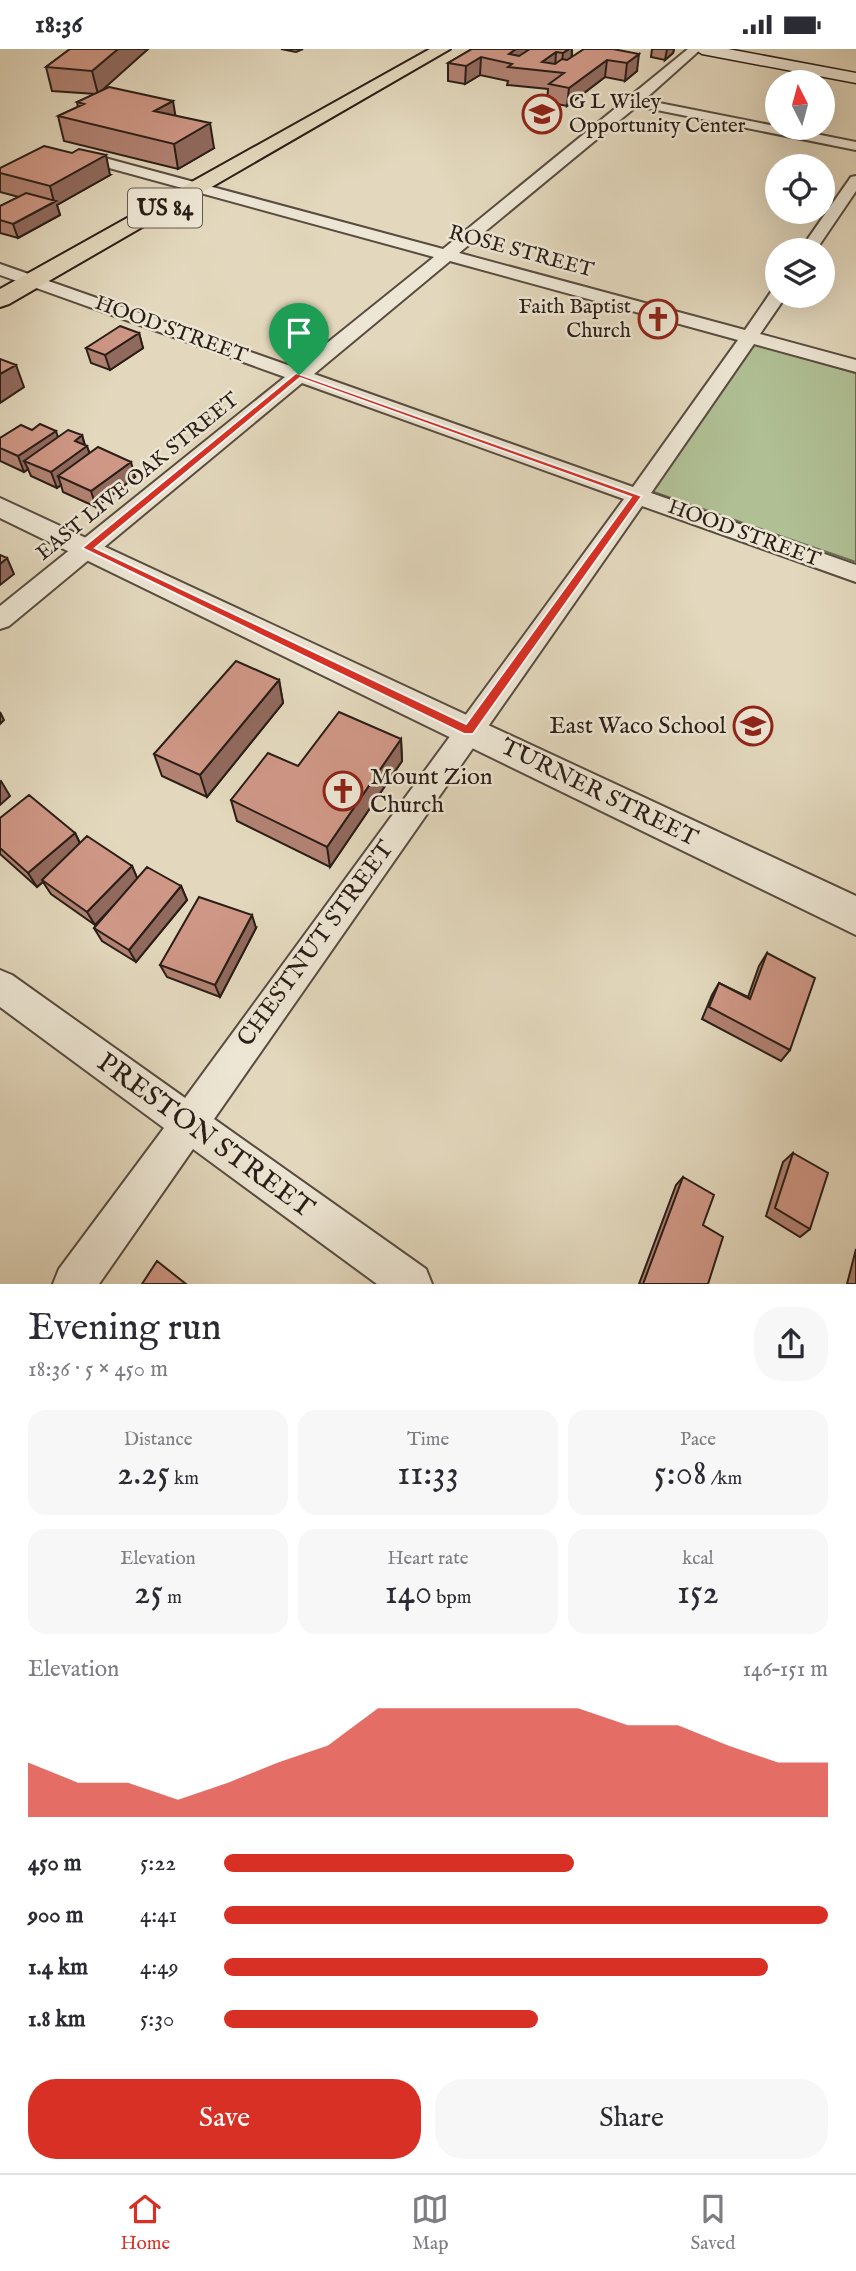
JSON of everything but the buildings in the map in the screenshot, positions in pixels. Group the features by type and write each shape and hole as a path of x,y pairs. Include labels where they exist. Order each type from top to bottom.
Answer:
{"main road":[{"name":"US 84","path":"2,272 415,49"},
{"name":"US 84","path":"0,299 442,49"},
{"path":"702,49 725,51 856,78"}],"street":[{"name":"EAST LIVE OAK STREET","path":"0,620 634,102 695,49"},
{"path":"634,102 856,146"},
{"name":"ROSE STREET","path":"85,157 856,366"},
{"path":"816,238 856,180"},
{"name":"HOOD STREET","path":"2,272 856,574"},
{"name":"CHESTNUT STREET","path":"74,1284 769,308"},
{"name":"TURNER STREET","path":"0,507 856,916"},
{"name":"PRESTON STREET","path":"0,987 411,1284"}],"green space":[{"path":"752,343 856,373 856,562 648,490"}],"place":[{"name":"G L Wiley Opportunity Center","path":"542,114"},
{"name":"Faith Baptist Church","path":"658,319"},
{"name":"East Waco School","path":"753,726"},
{"name":"Mount Zion Church","path":"343,791"}],"route":[{"path":"299,375 637,496 468,731 87,548 299,375"}]}
